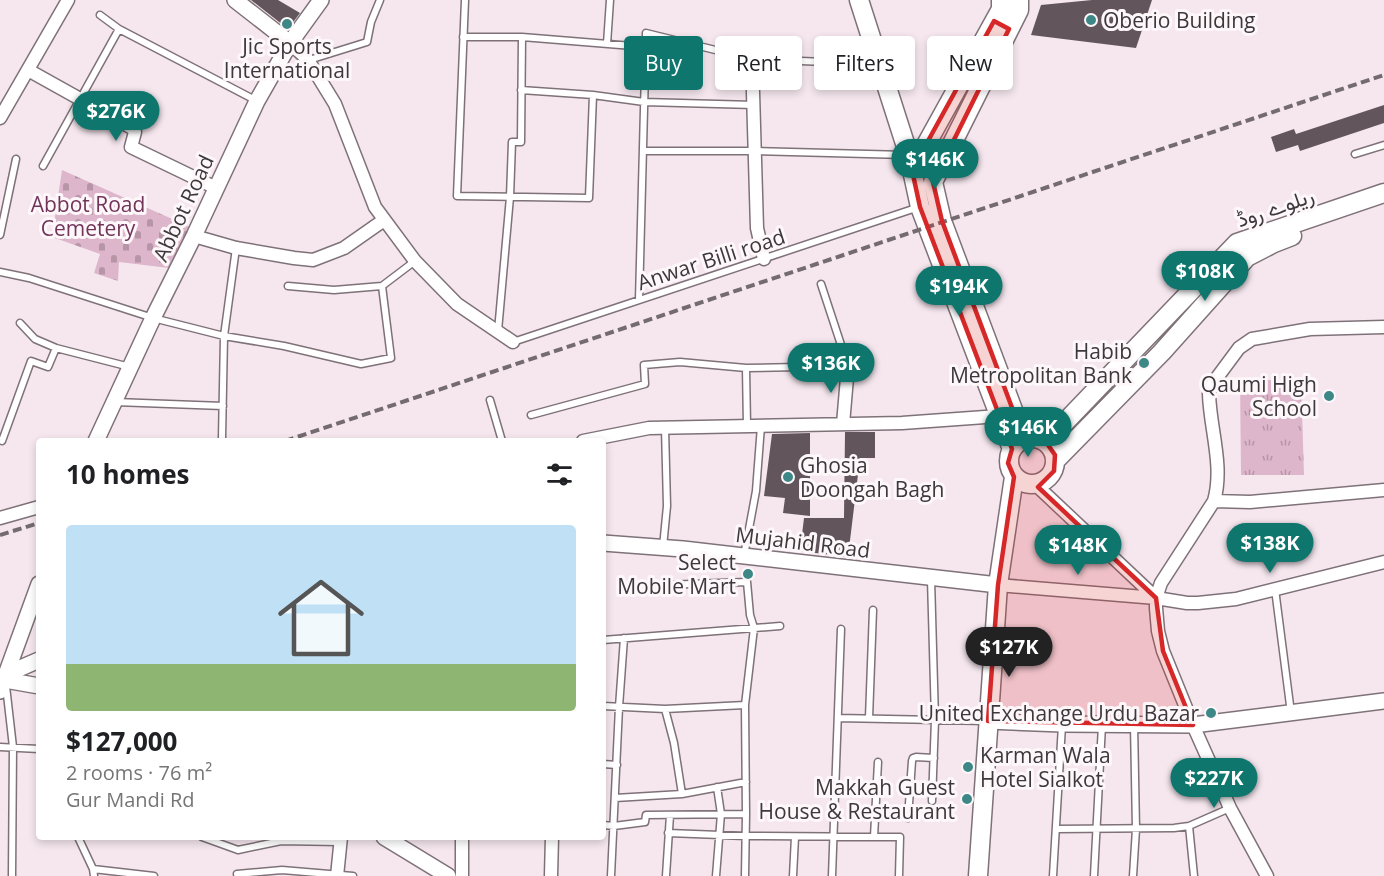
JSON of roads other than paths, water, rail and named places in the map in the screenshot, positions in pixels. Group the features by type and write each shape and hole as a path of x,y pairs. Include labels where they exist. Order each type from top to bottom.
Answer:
{"main road":[{"path":"859,0 871,36"},
{"path":"1001,0 1002,25 933,182 942,221 1018,444"},
{"path":"911,163 1002,25 1019,10 1018,0"},
{"path":"888,90 911,163 924,217 999,416 1018,444"},
{"name":"ریلوے روڈ","path":"1046,442 1237,243 1384,193"},
{"path":"1055,461 1162,352 1247,257 1274,243 1384,204"},
{"path":"1031,438 1046,442 1051,448 1055,461 1054,471 1043,482 1036,485 1020,482 1010,471 1009,456 1018,444 1031,438"},
{"path":"978,876 998,585 1014,477"}],"street":[{"path":"0,118 68,0"},
{"path":"235,0 308,60 335,104 375,207 415,261 457,304 513,342"},
{"name":"Abbot Road","path":"97,438 257,101 290,43 321,0"},
{"path":"28,70 132,128 135,135 131,147 216,188"},
{"path":"753,90 757,228 764,259"},
{"path":"194,236 236,248 313,260 344,248 384,220"},
{"path":"1267,876 1230,808 1163,651 1157,624 1156,598 1161,583 1214,501 1217,492 1218,474 1209,394 1213,383 1239,348 1252,339 1299,331 1384,327"},
{"path":"843,424 848,366"},
{"path":"598,438 649,428 902,423 999,416"},
{"path":"1036,485 1156,598"},
{"path":"1214,501 1250,502 1384,490"},
{"path":"0,518 36,508"},
{"name":"Mujahid Road","path":"606,543 744,556 998,585"},
{"path":"998,585 1198,603 1236,599 1384,562"},
{"path":"2,684 36,592"},
{"path":"2,684 16,670 36,661"},
{"path":"2,684 36,686"},
{"path":"988,721 1193,725 1384,701"},
{"path":"338,875 341,840"},
{"path":"462,840 462,876"},
{"path":"551,876 552,840"},
{"path":"399,842 448,876"}],"lane":[{"path":"308,60 367,42 371,21 380,0"},
{"path":"465,0 457,196 589,198 593,95"},
{"path":"607,44 610,0"},
{"path":"100,15 119,29 257,101"},
{"path":"43,166 119,29"},
{"path":"646,36 646,33 658,36"},
{"path":"463,38 522,37 624,45"},
{"path":"498,332 510,197 512,142 521,142 522,37"},
{"path":"521,90 593,95 644,102 754,105"},
{"path":"639,300 644,90"},
{"path":"1355,154 1384,145"},
{"path":"643,151 755,151 911,163"},
{"path":"0,234 16,159"},
{"name":"Anwar Billi road","path":"513,342 764,259 924,217"},
{"path":"222,438 224,336 236,248"},
{"path":"288,286 334,290 382,286 415,261"},
{"path":"0,272 29,278 153,318 224,336 284,346 361,364 391,358 382,286"},
{"path":"531,415 645,384 644,365 680,362 746,368 848,366 821,284"},
{"path":"20,323 35,339 56,348 131,368"},
{"path":"0,440 2,441 31,361 48,368 56,348"},
{"path":"746,368 747,426"},
{"path":"490,400 501,438"},
{"path":"114,402 223,406"},
{"path":"744,556 756,491 761,426"},
{"path":"663,548 667,506 665,428"},
{"path":"931,578 935,720 932,801"},
{"path":"664,585 747,582 750,615 754,628 745,705 745,876"},
{"path":"1275,589 1291,714"},
{"path":"869,718 873,610"},
{"path":"606,640 780,626"},
{"path":"832,876 841,629"},
{"path":"611,876 624,638"},
{"path":"2,684 13,747 12,876"},
{"path":"606,706 665,709 745,705"},
{"path":"665,709 674,742 682,794"},
{"path":"838,718 988,721"},
{"path":"1053,876 1062,724"},
{"path":"1095,876 1102,724"},
{"path":"1133,876 1136,829 1134,724"},
{"path":"0,747 36,749"},
{"path":"908,818 913,758 934,758"},
{"path":"874,837 878,762"},
{"path":"606,764 616,765"},
{"path":"615,798 682,794 746,782"},
{"path":"716,876 721,814 717,788"},
{"path":"1056,829 1174,828 1189,826 1230,808"},
{"path":"606,825 645,822 646,815 746,813"},
{"path":"666,876 670,815"},
{"path":"1189,826 1194,876"},
{"path":"668,833 795,837 900,837 899,876"},
{"path":"793,876 795,837"},
{"path":"79,840 94,872 154,876"},
{"path":"210,840 237,850 281,841 311,840"},
{"path":"237,874 282,870 353,876"}],"railway":[{"path":"294,438 1384,75"},
{"path":"0,535 36,524"}],"place":[{"name":"Oberio Building","path":"1091,20"},
{"name":"Jic Sports International","path":"287,24"},
{"name":"Habib Metropolitan Bank","path":"1144,363"},
{"name":"Qaumi High School","path":"1329,396"},
{"name":"Ghosia Doongah Bagh","path":"788,477"},
{"name":"Select Mobile Mart","path":"748,574"},
{"name":"United Exchange Urdu Bazar","path":"1211,713"},
{"name":"Karman Wala Hotel Sialkot","path":"968,767"},
{"name":"Makkah Guest House & Restaurant","path":"967,799"}],"park label":[{"name":"Abbot Road Cemetery","path":"88,216"}]}
